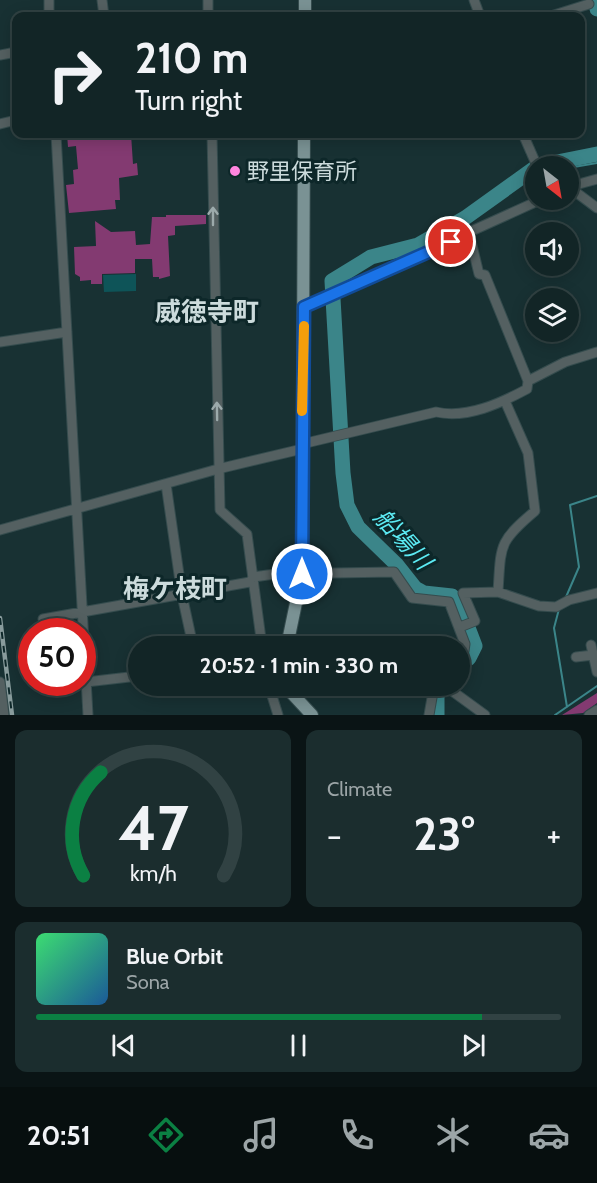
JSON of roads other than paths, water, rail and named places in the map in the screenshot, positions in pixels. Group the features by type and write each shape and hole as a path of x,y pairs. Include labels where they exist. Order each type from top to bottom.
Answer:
{"main road":[{"path":"289,636 302,574 304,138"},
{"path":"294,696 312,715"}],"street":[{"path":"564,12 589,4"},
{"path":"56,138 83,618"},
{"path":"213,138 220,510 247,534 261,636"},
{"path":"525,138 532,156"},
{"path":"579,184 597,179"},
{"path":"579,194 597,208"},
{"path":"304,307 525,207"},
{"path":"0,530 338,436 436,412 453,416 505,401 527,389 528,381 485,275 478,274 469,233"},
{"path":"0,342 67,332"},
{"path":"528,381 565,362 597,352"},
{"path":"498,592 500,549 508,534 536,511 528,453 505,401"},
{"path":"166,484 182,595 192,636"},
{"path":"56,618 250,582 253,578 275,574 394,572 412,598 449,602 463,636"},
{"path":"460,627 475,621 463,593 498,592 539,606 556,607 569,600 597,593"},
{"path":"576,657 592,650 597,672"},
{"path":"96,681 128,677"},
{"path":"0,682 4,715"},
{"path":"87,696 88,715"},
{"path":"272,696 278,715"},
{"path":"429,715 432,696"},
{"path":"459,696 485,715"},
{"path":"589,715 597,710"}],"waterway":[{"name":"船場川","path":"596,0 597,9"},
{"name":"船場川","path":"579,158 597,154"},
{"path":"579,166 597,163"},
{"name":"船場川","path":"470,656 475,646 459,604 452,596 424,593 415,588 396,564 358,527 347,505 343,473 332,281 371,257 418,245 465,218 525,175"},
{"name":"船場川","path":"490,197 525,180"},
{"path":"566,597 579,567 570,505 597,496"},
{"path":"559,609 554,628 567,707"},
{"path":"555,715 597,686"},
{"name":"船場川","path":"437,696 437,715"}],"railway":[{"path":"0,618 12,715"}],"place":[{"name":"野里保育所","path":"235,171"}],"district":[{"name":"威徳寺町","path":"207,312"},
{"name":"梅ケ枝町","path":"175,589"}]}
